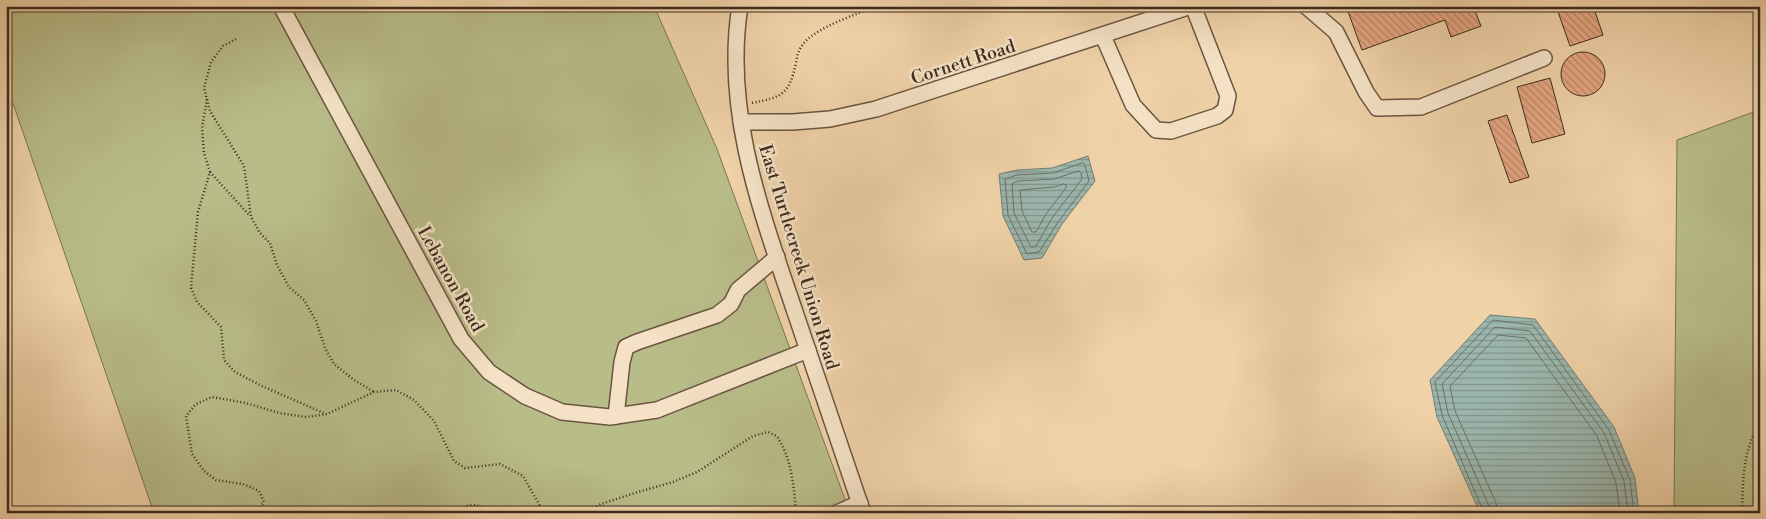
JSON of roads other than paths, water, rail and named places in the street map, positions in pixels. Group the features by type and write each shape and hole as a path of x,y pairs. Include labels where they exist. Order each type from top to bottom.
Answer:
{"street":[{"name":"Lebanon Road","path":"280,6 461,339 489,372 525,396 562,412 610,417 658,410 808,350"},
{"name":"East Turtlecreek Union Road","path":"740,6 736,60 738,105 744,144 777,257 862,508"},
{"path":"1103,36 1133,106 1156,130 1171,131 1217,116 1225,110 1228,96 1192,6"},
{"name":"Cornett Road","path":"741,122 821,120 876,110 1192,6"},
{"path":"1306,6 1336,32 1366,92 1377,108 1421,107 1544,58"},
{"path":"616,416 622,362 626,347 717,315 731,304 738,290 777,257"},
{"path":"837,513 862,508"}],"water":[{"path":"1088,156 1095,181 1062,224 1042,258 1024,260 1003,216 999,174 1017,170 1052,168"},
{"path":"1490,315 1535,319 1614,427 1635,478 1639,513 1480,513 1437,417 1430,380"}]}
